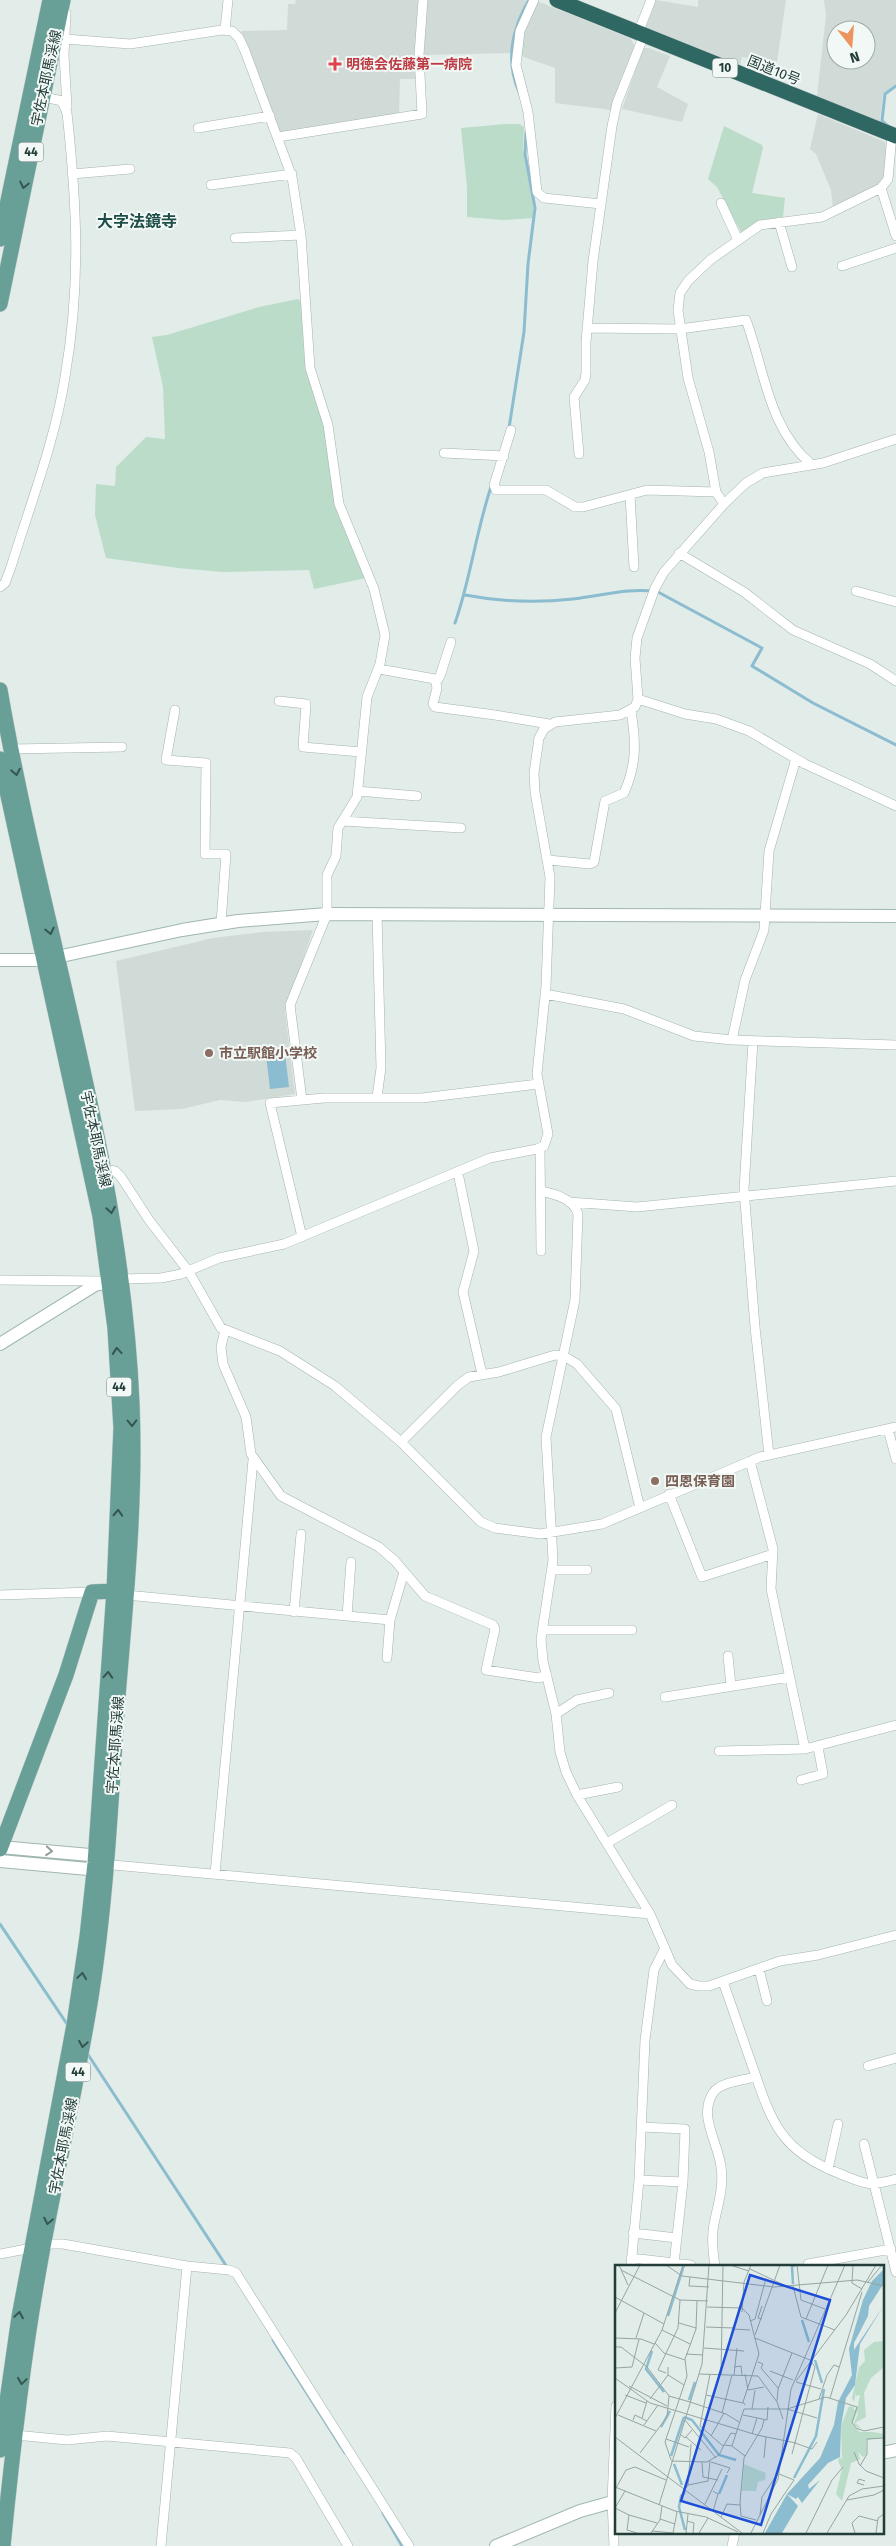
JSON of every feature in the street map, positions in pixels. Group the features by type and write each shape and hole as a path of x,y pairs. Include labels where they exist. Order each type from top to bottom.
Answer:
{"highway":[{"name":"国道10号","path":"557,0 894,136"}],"main road":[{"name":"宇佐本耶馬渓線","path":"0,304 36,95 50,0"},
{"name":"宇佐本耶馬渓線","path":"0,239 36,95 63,0"},
{"name":"宇佐本耶馬渓線","path":"0,690 6,754 50,958 111,1280 129,1346 132,1410 132,1465 120,1593 101,1864 87,2018 38,2246 19,2318 0,2450"},
{"name":"宇佐本耶馬渓線","path":"50,958 103,1169 111,1280"},
{"path":"0,1847 66,1675 92,1592 120,1593"},
{"name":"宇佐本耶馬渓線","path":"3,2546 38,2246 101,1864"}],"street":[{"path":"0,587 6,583 54,424 66,376 77,284 77,238 67,113 66,0"},
{"path":"225,30 228,0"},
{"path":"278,136 422,114 420,55 423,0"},
{"path":"534,0 520,30 516,65 528,112 538,192 544,198 601,204"},
{"path":"579,454 574,397 586,377 587,328 601,204 615,110 651,0"},
{"path":"65,39 130,44 225,30 232,31 239,38 292,174 301,235 310,368 328,425 339,504 371,582 384,627 385,644 379,669 367,697 356,800 338,828 336,856 327,875 327,914 290,1005 302,1100"},
{"path":"36,95 62,101 67,113"},
{"path":"198,128 270,116"},
{"path":"724,504 716,492 708,452 690,387 677,304 682,289 710,260 763,224 822,217 881,188 888,179 894,136"},
{"path":"72,174 130,169"},
{"path":"211,184 292,174"},
{"path":"881,188 896,236"},
{"path":"721,203 738,240"},
{"path":"779,222 792,267"},
{"path":"235,238 301,235"},
{"path":"842,266 896,248"},
{"path":"587,328 680,329 746,320 767,391 782,429 790,442 812,465"},
{"path":"511,430 494,485 496,490 546,490 579,507 656,490 716,492"},
{"path":"451,642 440,676 436,681 433,704 435,707 496,714 549,724 566,719 620,715 631,711 638,700 635,658 639,629 658,581 680,553 724,504 758,475 812,465 896,440"},
{"path":"444,453 504,456"},
{"path":"630,495 634,567"},
{"path":"680,553 744,592 792,630 870,664 896,681"},
{"path":"856,590 896,602"},
{"path":"379,669 409,672 432,677 436,681"},
{"path":"638,700 685,714 724,722 762,738 796,759 896,806"},
{"path":"279,701 306,704 302,747 361,752"},
{"path":"175,710 166,760 206,763 205,854 226,854 221,923"},
{"path":"548,860 590,864 594,862 605,801 624,793 633,768 636,748 631,711"},
{"path":"0,1280 161,1278 189,1272 219,1258 276,1246 302,1237 496,1156 540,1148 546,1143 548,1134 538,1084 545,994 547,915 550,882 548,860 536,803 534,773 539,738 549,724"},
{"path":"6,754 122,747"},
{"path":"732,1040 746,980 764,930 769,851 796,759"},
{"path":"357,792 417,796"},
{"path":"342,821 461,828"},
{"path":"0,960 50,958 221,923 327,914 896,916"},
{"path":"377,914 381,1068 377,1097"},
{"path":"545,994 633,1012 688,1035 732,1040 896,1045"},
{"path":"753,1041 745,1197 755,1327 769,1454"},
{"path":"302,1237 270,1103 377,1097 446,1096 538,1084"},
{"path":"540,1148 541,1252"},
{"path":"103,1169 116,1171 121,1177 144,1213 189,1272 216,1320 224,1330 280,1351 322,1376 401,1442 481,1522 510,1531 552,1534 602,1524 669,1494 769,1454 892,1428 896,1459"},
{"path":"458,1173 474,1251 463,1292 482,1374"},
{"path":"541,1191 569,1202 637,1207 896,1181"},
{"path":"569,1202 578,1214 575,1300 546,1437 552,1534 552,1570 542,1630 542,1651 556,1714 561,1758 577,1795 650,1914 672,1966 690,1984 704,1987 780,1961 818,1955 896,1935"},
{"path":"0,1344 111,1280"},
{"path":"215,1874 253,1460 246,1417 222,1364 221,1347 224,1330"},
{"path":"401,1442 462,1382 482,1374 499,1372 555,1355 564,1356 582,1369 616,1409 640,1508"},
{"path":"253,1460 286,1500 379,1547 425,1596 494,1626 486,1670 539,1678 547,1675"},
{"path":"750,1461 773,1554 771,1589 805,1749"},
{"path":"669,1494 702,1577 773,1554"},
{"path":"294,1612 302,1534"},
{"path":"348,1616 352,1562"},
{"path":"552,1570 587,1570"},
{"path":"386,1658 390,1620 404,1572"},
{"path":"0,1595 92,1592"},
{"path":"120,1593 240,1608 390,1620"},
{"path":"542,1630 632,1630"},
{"path":"728,1656 731,1686"},
{"path":"665,1697 790,1677"},
{"path":"556,1714 577,1700 609,1693"},
{"path":"719,1751 805,1749 896,1725"},
{"path":"801,1780 823,1774 818,1747"},
{"path":"577,1795 618,1787"},
{"path":"607,1843 672,1805"},
{"path":"0,1847 90,1855 101,1864"},
{"path":"0,1861 88,1869 101,1864 650,1914"},
{"path":"665,1948 654,1970 642,2075 639,2180 631,2262 691,2265"},
{"path":"759,1969 768,2001"},
{"path":"723,1982 768,2113 783,2135 808,2158 828,2169 868,2185 896,2179"},
{"path":"868,2066 896,2058"},
{"path":"714,2265 713,2232 721,2201 722,2168 707,2116 708,2104 714,2091 721,2086 756,2077"},
{"path":"828,2169 838,2124"},
{"path":"641,2127 685,2129 683,2182 674,2264"},
{"path":"864,2144 896,2272"},
{"path":"639,2180 683,2182"},
{"path":"633,2233 677,2238"},
{"path":"0,2254 38,2246 63,2244 187,2266 229,2270 236,2273 409,2546"},
{"path":"808,2264 891,2249"},
{"path":"161,2546 187,2266"},
{"path":"15,2435 60,2440 101,2436 292,2454 348,2546"},
{"path":"614,2546 615,2454"},
{"path":"496,2546 572,2514 614,2501"}],"shaded area":[{"name":"明徳会佐藤第一病院","path":"296,0 421,0 416,79 400,79 399,115 280,133 241,31 287,30 288,4 295,4"},
{"path":"427,0 527,0 515,27 510,53 424,55"},
{"path":"656,0 698,7 698,0 786,0 777,62 742,57 740,65 646,27"},
{"path":"824,0 896,0 896,85 883,94 880,121 817,96 826,15"},
{"path":"537,1 631,39 635,47 611,110 555,103 555,68 518,55 520,39"},
{"path":"643,48 649,48 670,56 657,87 688,104 682,122 622,109"},
{"path":"818,114 885,142 887,155 884,179 878,185 833,208 831,190 816,154 810,149"},
{"name":"市立駅館小学校","path":"313,930 285,1011 295,1094 246,1102 220,1100 182,1109 135,1111 116,961 213,938 262,932"}],"green space":[{"path":"519,124 524,127 523,150 533,204 533,218 503,220 467,217 467,187 461,128"},
{"path":"724,126 762,145 763,148 752,193 785,198 783,217 752,226 741,232 717,187 708,179"},
{"path":"298,299 302,304 304,356 327,436 334,498 366,578 314,589 309,570 223,572 106,558 95,515 96,484 115,486 116,467 146,437 165,439 163,387 152,337 167,335 259,307"}],"water":[{"path":"285,1053 289,1087 270,1089 266,1055"}],"waterway":[{"path":"519,92 512,68 512,45 518,22 529,0"},
{"path":"888,126 882,121 885,94 896,86"},
{"path":"509,428 524,332 528,264 535,208 525,154 526,132"},
{"path":"455,623 492,484"},
{"path":"465,595 505,600 546,601 626,591 658,592 762,648 752,666 813,703 896,745"},
{"path":"0,1924 69,2027"},
{"path":"87,2053 227,2267"},
{"path":"273,2340 345,2453"},
{"path":"383,2513 402,2546"}],"place":[{"name":"明徳会佐藤第一病院","path":"335,64"},
{"name":"市立駅館小学校","path":"209,1053"},
{"name":"四恩保育園","path":"655,1481"}],"district":[{"name":"大字法鏡寺","path":"137,221"}]}
